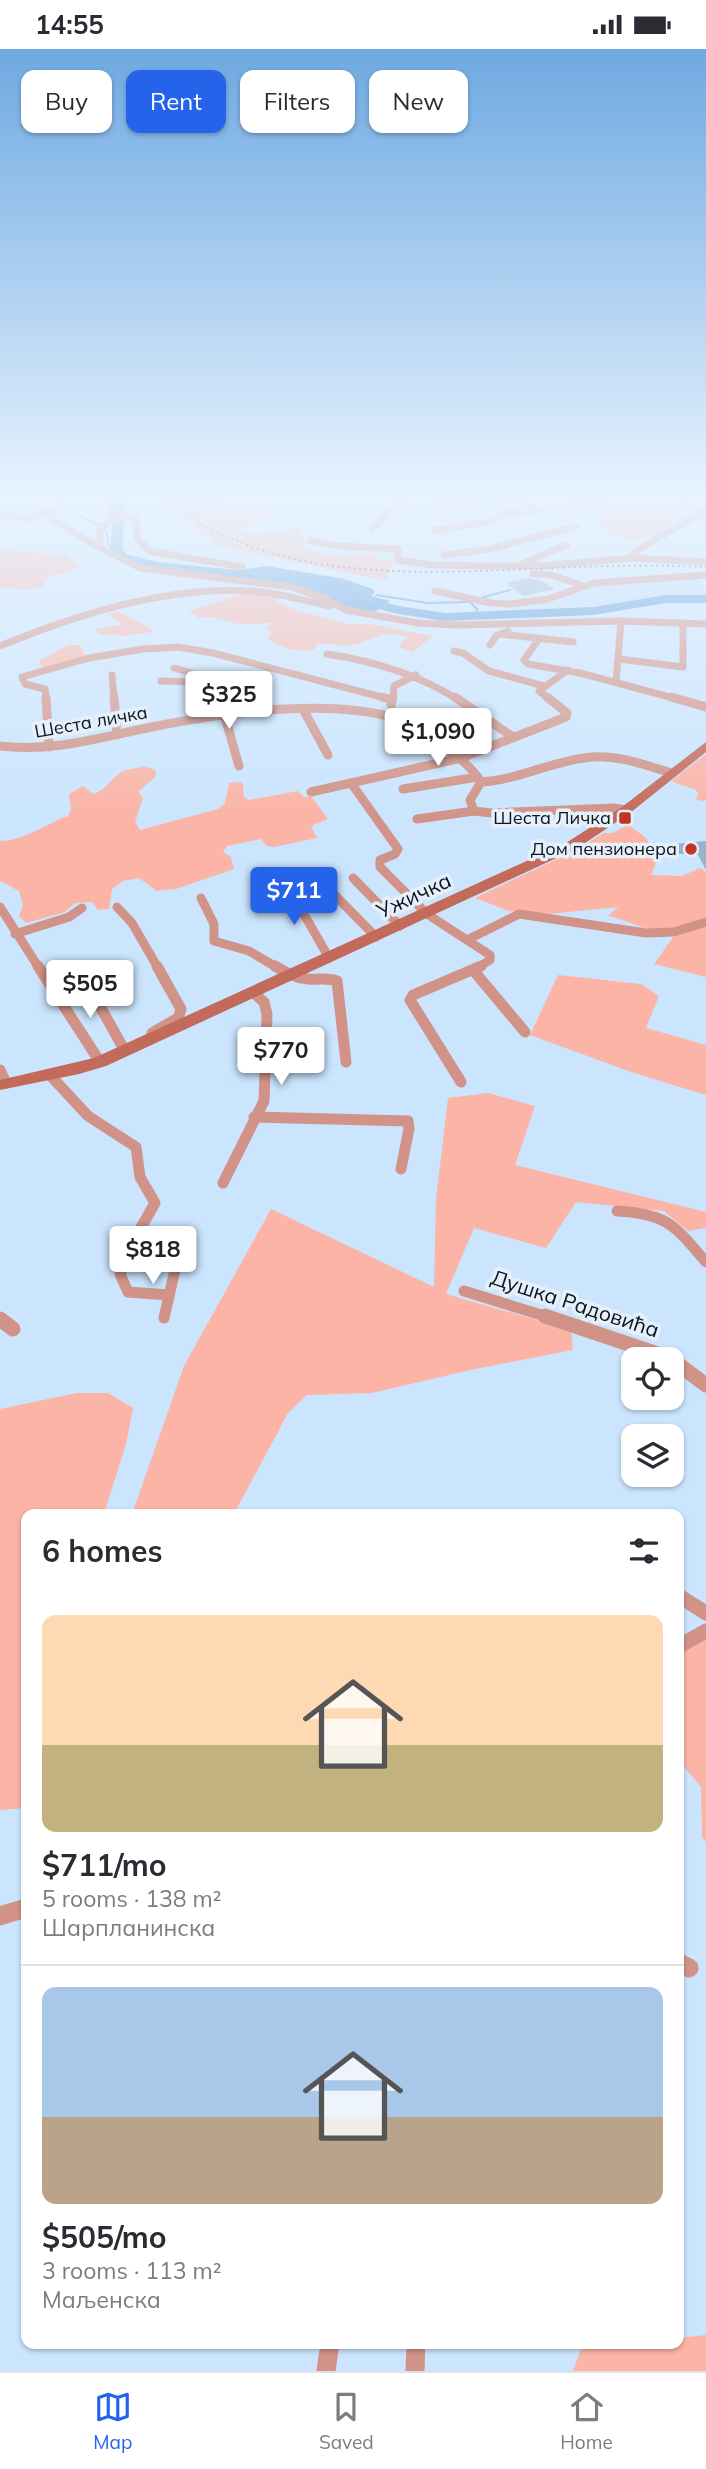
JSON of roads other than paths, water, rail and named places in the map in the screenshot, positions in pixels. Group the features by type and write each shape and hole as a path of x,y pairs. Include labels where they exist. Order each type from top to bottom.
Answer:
{"main road":[{"name":"Ужичка","path":"2,1080 50,1075 100,1062 571,846 626,810 706,746"}],"street":[{"path":"0,646 50,625 143,601"},
{"path":"306,601 439,625 534,621 706,624"},
{"path":"330,601 346,610"},
{"path":"493,601 511,604 525,601"},
{"path":"490,645 493,638 500,634 534,621"},
{"path":"616,682 621,621"},
{"path":"618,659 683,667 683,623"},
{"path":"500,634 573,642"},
{"path":"539,639 525,662 568,670 706,707"},
{"path":"49,747 45,689 25,684 22,677 89,658 172,647 213,653 392,700"},
{"path":"454,651 469,654 478,666 488,671 544,686"},
{"path":"327,654 354,657 416,675 441,688 513,737"},
{"path":"174,668 196,674 195,702 199,719"},
{"path":"311,792 461,758 568,715 540,692 544,686 568,670"},
{"path":"112,675 117,735"},
{"path":"387,716 394,686 416,675"},
{"path":"161,681 196,682"},
{"path":"304,711 328,755"},
{"name":"Шеста личка","path":"0,746 49,747 199,719 304,711 387,716 408,725 461,758 480,780"},
{"path":"225,717 239,766"},
{"path":"403,789 480,780 497,782 582,759 606,756 671,773"},
{"path":"474,811 470,800 480,780"},
{"path":"351,783 398,849 395,854 380,860 380,867 427,914 469,939 491,958 484,965 431,990 413,995 410,1000 461,1082"},
{"path":"417,819 474,811 492,813 614,808 626,810"},
{"path":"316,876 376,937"},
{"path":"353,878 400,926"},
{"path":"285,881 329,958"},
{"path":"201,898 214,924 214,941 249,951 290,975 309,979 331,978 337,981 346,1062"},
{"path":"0,907 15,935 100,1062"},
{"path":"117,907 132,923 182,1013 149,1035 146,1042"},
{"path":"15,935 69,917 82,908"},
{"path":"469,939 523,913 624,931 674,932 706,922"},
{"path":"473,970 526,1032"},
{"path":"82,974 125,1051"},
{"path":"223,1183 264,1101 263,1074 268,1030 264,1002 254,993"},
{"path":"50,1075 88,1116 136,1147 139,1153 139,1175 154,1196 155,1203 131,1245 120,1274 128,1292 169,1295"},
{"path":"254,1117 408,1121 409,1129 401,1169"},
{"path":"617,1211 646,1212 664,1217 706,1262"},
{"path":"164,1319 177,1261"},
{"name":"Душка Радовића","path":"464,1291 646,1348 670,1358 706,1385"},
{"path":"0,1319 13,1329"},
{"path":"684,1599 706,1613"},
{"path":"684,1643 706,1631"},
{"path":"0,1916 21,1910"},
{"path":"326,2371 329,2349"},
{"path":"415,2371 416,2349"}],"water":[{"path":"332,601 390,601 372,614 344,608"}],"waterway":[{"path":"366,601 398,610 445,617 593,611 652,601"},
{"path":"417,601 470,602"},
{"path":"471,603 477,609 477,616"}],"place":[{"name":"Шеста Личка","path":"625,818"},
{"name":"Дом пензионера","path":"691,849"}]}
